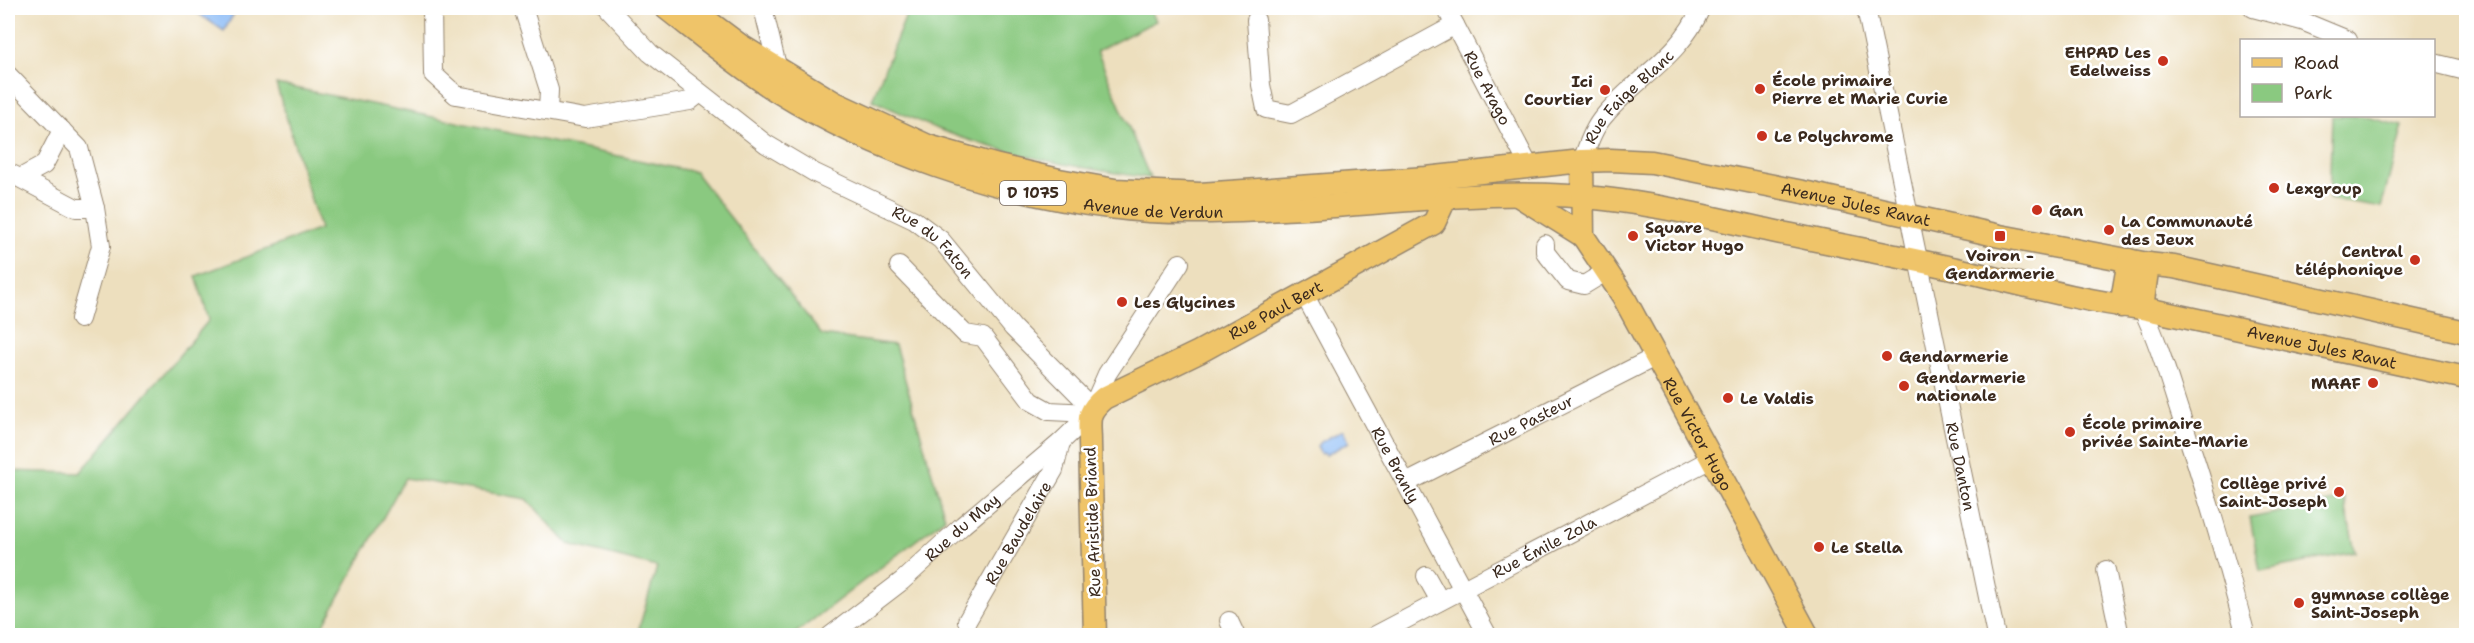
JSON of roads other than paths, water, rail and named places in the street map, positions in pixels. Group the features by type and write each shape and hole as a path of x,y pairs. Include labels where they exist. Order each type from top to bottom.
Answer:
{"main road":[{"name":"Avenue de Verdun","path":"666,8 741,66 776,90 828,120 925,162 994,184 1058,199 1114,208 1198,213 1307,208 1445,187 1530,168 1582,161"},
{"name":"Avenue de Verdun","path":"690,8 741,46 833,102 928,146 1008,169 1115,190 1200,194 1445,187 1520,196 1582,197"},
{"name":"Rue Faige Blanc","path":"1582,161 1582,197"},
{"name":"Avenue Jules Ravat","path":"1582,161 1652,162 1910,216 2174,267 2466,332"},
{"name":"Rue Paul Bert","path":"1091,412 1112,394 1198,352 1434,223 1445,187"},
{"name":"Rue Victor Hugo","path":"1520,196 1583,236 1607,271 1713,458 1808,636"},
{"name":"Avenue Jules Ravat","path":"1582,197 1608,199 1720,220 2132,307 2465,373"},
{"path":"1582,197 1583,236"},
{"path":"2132,307 2139,262"},
{"name":"Rue Aristide Briand","path":"1091,412 1095,636"}],"street":[{"path":"432,8 433,74 456,95 585,118 690,101 700,93"},
{"path":"523,8 549,90 548,111"},
{"name":"Rue du Faton","path":"608,8 650,53 766,144 815,173 914,220 941,240 1013,327 1091,412"},
{"path":"763,8 778,70"},
{"name":"Rue Arago","path":"1446,8 1530,168"},
{"name":"Rue Faige Blanc","path":"1582,161 1591,136 1604,115 1681,44 1701,8"},
{"name":"Rue Danton","path":"1866,8 1995,636"},
{"path":"2253,8 2302,21 2346,39"},
{"path":"1256,20 1261,85 1266,109 1292,114 1455,25"},
{"path":"2435,63 2466,71"},
{"path":"8,75 79,148 101,246 80,319"},
{"path":"14,175 44,165 62,130"},
{"path":"14,175 75,208 94,208"},
{"path":"1545,243 1545,252 1568,281 1584,285 1607,271"},
{"path":"899,266 965,334 984,337 1031,401 1049,411 1091,412 1107,374 1180,263"},
{"name":"Rue Branly","path":"1304,294 1488,636"},
{"path":"2132,307 2153,330 2192,447 2246,636"},
{"name":"Rue Pasteur","path":"1406,483 1654,357"},
{"name":"Rue du May","path":"830,636 902,581 963,525 1061,442 1091,412"},
{"name":"Rue Baudelaire","path":"967,621 1054,470 1061,442"},
{"name":"Rue Émile Zola","path":"1374,636 1713,458"},
{"path":"2106,570 2120,636"},
{"path":"1426,576 1440,601"}],"water":[{"path":"190,8 237,8 224,31"},
{"path":"1343,430 1349,442 1326,455 1321,454 1317,447 1319,443"}],"place":[{"name":"EHPAD Les Edelweiss","path":"2163,61"},
{"name":"École primaire Pierre et Marie Curie","path":"1760,89"},
{"name":"Ici Courtier","path":"1605,90"},
{"name":"Le Polychrome","path":"1762,136"},
{"name":"Lexgroup","path":"2274,188"},
{"name":"Gan","path":"2037,210"},
{"name":"La Communauté des Jeux","path":"2109,230"},
{"name":"Square Victor Hugo","path":"1633,236"},
{"name":"Voiron - Gendarmerie","path":"2000,236"},
{"name":"Central téléphonique","path":"2415,260"},
{"name":"Les Glycines","path":"1122,302"},
{"name":"Gendarmerie","path":"1887,356"},
{"name":"MAAF","path":"2373,383"},
{"name":"Gendarmerie nationale","path":"1904,386"},
{"name":"Le Valdis","path":"1728,398"},
{"name":"École primaire privée Sainte-Marie","path":"2070,432"},
{"name":"Collège privé Saint-Joseph","path":"2339,492"},
{"name":"Le Stella","path":"1819,547"},
{"name":"gymnase collège Saint-Joseph","path":"2299,603"}]}
